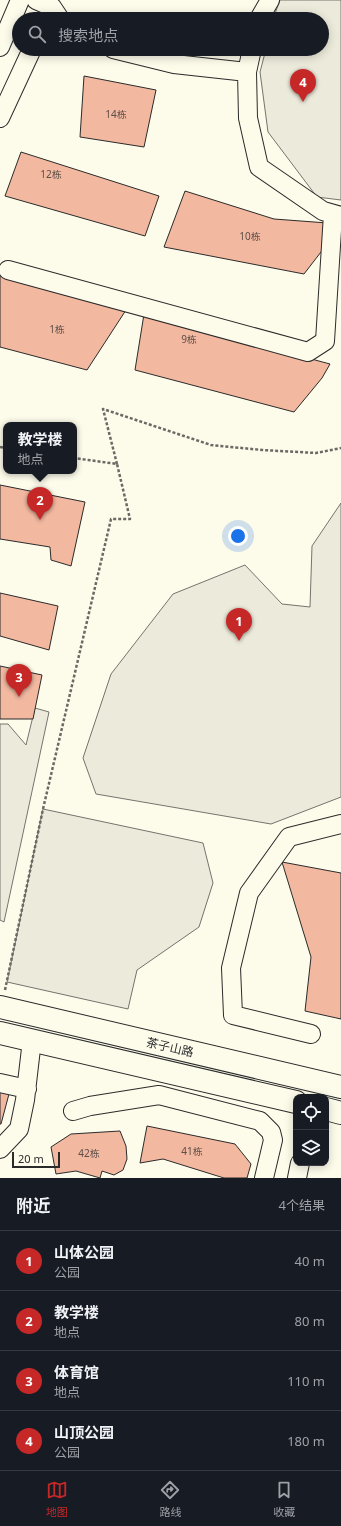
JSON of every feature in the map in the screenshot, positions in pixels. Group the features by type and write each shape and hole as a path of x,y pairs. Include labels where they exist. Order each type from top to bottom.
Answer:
{"main road":[{"name":"茶子山路","path":"1,1008 341,1087"},
{"name":"茶子山路","path":"0,1033 293,1101"},
{"path":"329,1110 341,1113"}],"street":[{"path":"15,12 20,0"},
{"path":"263,12 270,0"},
{"path":"0,47 12,19"},
{"path":"0,118 29,56"},
{"path":"141,56 174,64 247,72"},
{"path":"8,270 308,352 325,341 337,215 324,211 259,167 248,118 247,72 250,56"},
{"path":"311,1034 233,1015 230,968 249,893 289,837 341,824"},
{"path":"0,1149 19,1129 27,1089 32,1040"},
{"path":"0,1083 27,1089"},
{"path":"73,1111 90,1106 159,1095 260,1121 271,1132 273,1140 264,1178"},
{"path":"297,1178 299,1166"}],"path":[{"path":"1,1008 43,809 111,519 130,518 103,409 211,444 262,450 316,453 341,448"},
{"path":"77,458 117,464"}],"shaded area":[{"path":"280,0 341,0 341,200 317,197 268,132 260,72 264,56 329,56 329,12 276,12"},
{"path":"341,503 341,797 271,824 96,794 83,758 111,674 173,594 245,565 282,604 310,607 312,546"},
{"path":"35,708 49,712 4,922 0,920 0,724 8,724 26,745"},
{"path":"43,809 203,843 213,883 199,927 137,970 128,1009 7,982"}],"building":[{"path":"84,76 156,90 144,147 80,137"},
{"path":"21,152 159,196 145,236 5,196"},
{"path":"185,191 274,219 341,224 341,226 304,274 164,247"},
{"path":"0,273 126,310 87,370 0,347"},
{"path":"144,314 330,364 322,378 294,412 135,370"},
{"path":"0,485 85,502 71,566 51,560 50,547 0,539"},
{"path":"0,593 58,606 49,650 0,636"},
{"path":"0,666 42,675 33,719 0,719"},
{"path":"282,862 341,873 341,1019 305,1011 311,957"},
{"path":"0,1092 9,1094 1,1124 0,1124"},
{"path":"147,1126 235,1144 251,1164 247,1178 224,1178 163,1159 140,1163"},
{"path":"120,1131 126,1146 127,1159 123,1170 114,1175 102,1171 100,1178 76,1171 56,1174 51,1147 71,1134"}],"place":[{"name":"山顶公园","path":"303,102"},
{"name":"教学楼","path":"40,520"},
{"name":"山体公园","path":"239,641"},
{"name":"体育馆","path":"19,697"}]}
